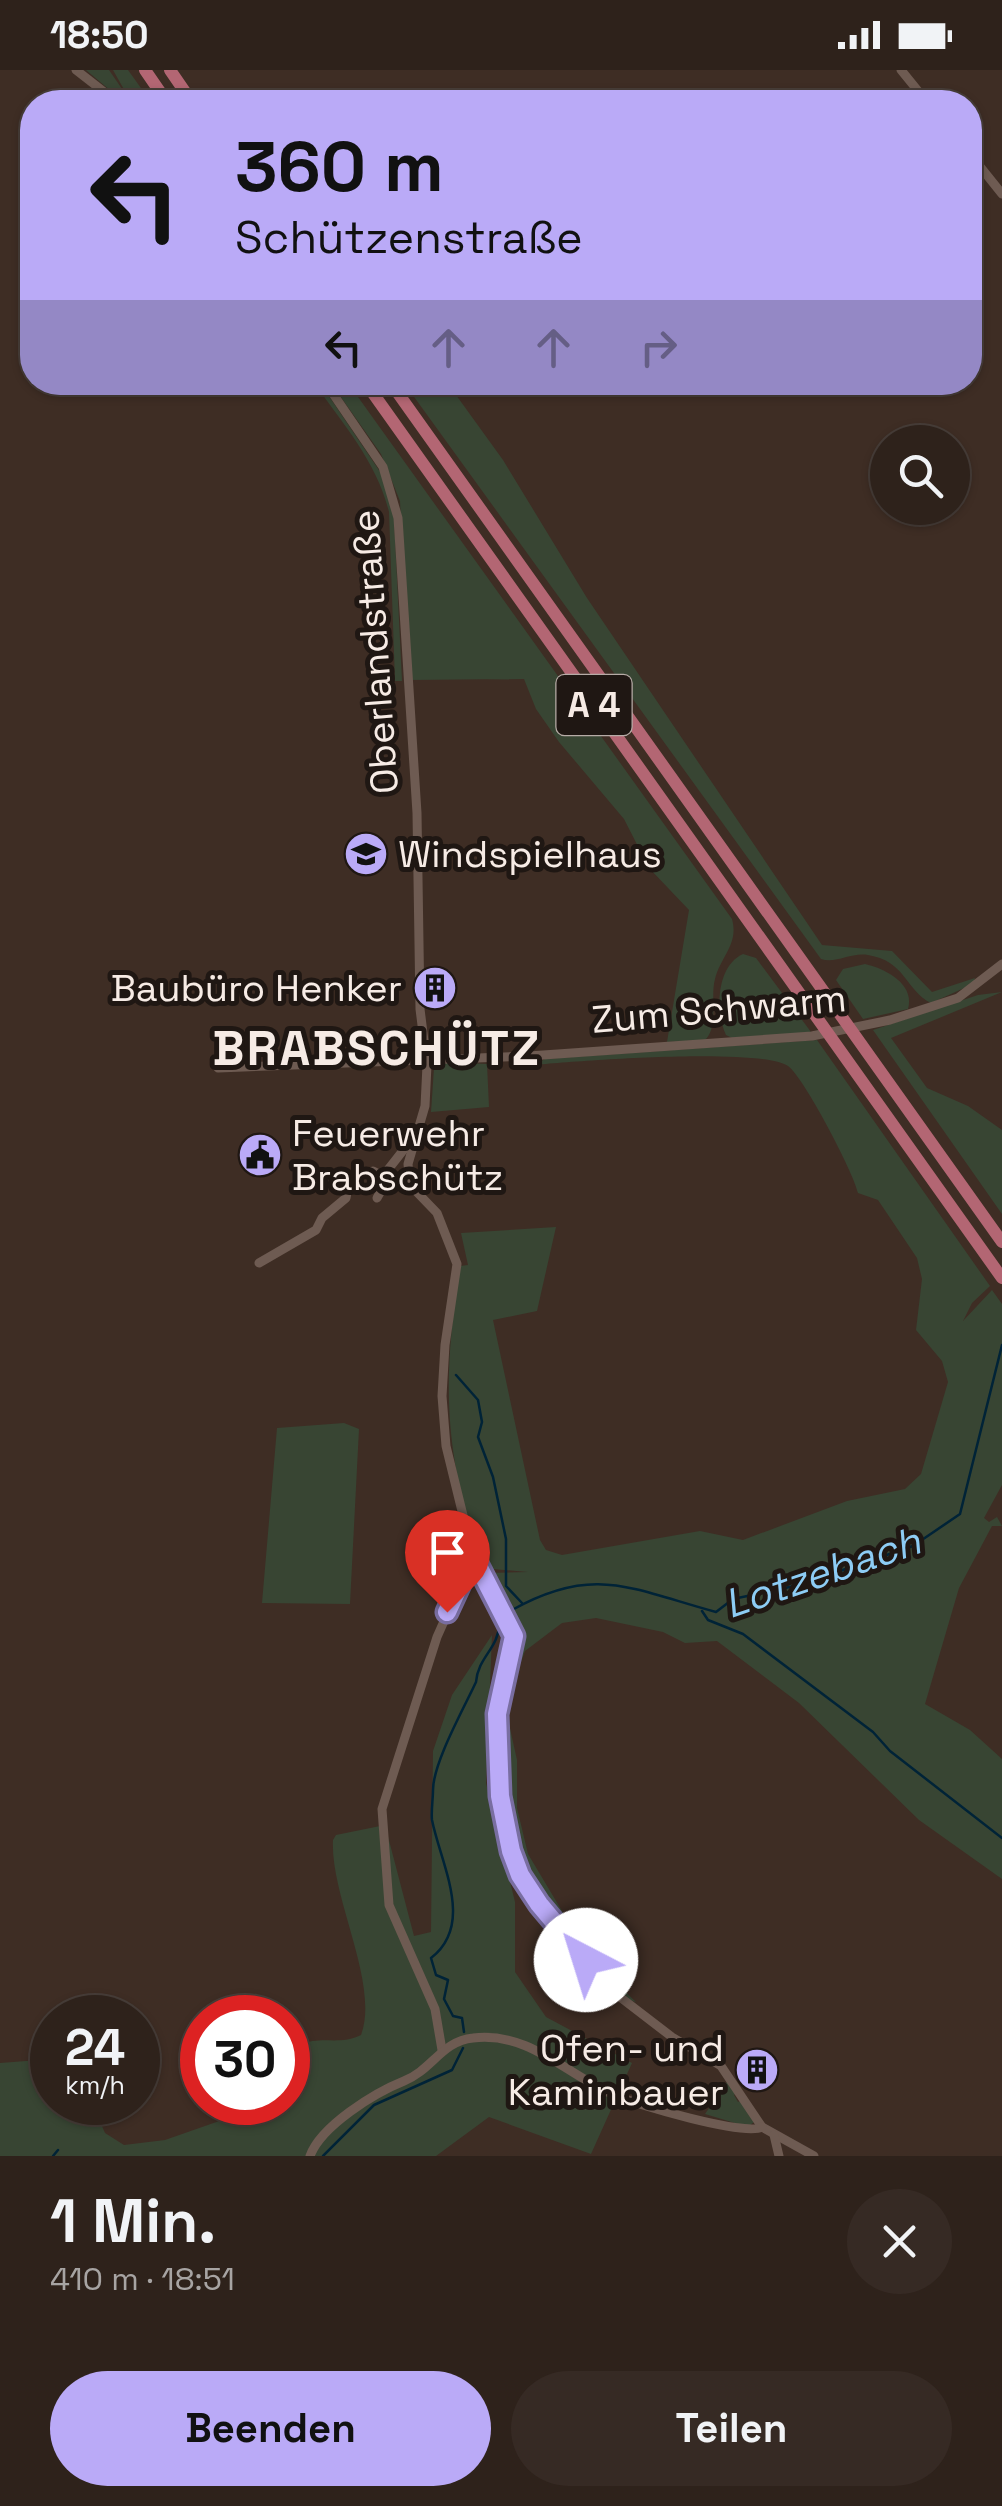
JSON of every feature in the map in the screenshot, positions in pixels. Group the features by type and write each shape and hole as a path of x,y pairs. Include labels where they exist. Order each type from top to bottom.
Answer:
{"highway":[{"name":"A 4","path":"374,395 1002,1278"},
{"name":"A 4","path":"399,395 998,1236"}],"street":[{"path":"76,70 102,90"},
{"path":"901,70 917,90"},
{"path":"982,169 1002,194"},
{"name":"Oberlandstraße","path":"334,395 383,467 398,518 417,812 420,1009 426,1057 425,1106 413,1145 410,1185"},
{"name":"Zum Schwarm","path":"218,1068 529,1056 812,1036 890,1020 958,998 1002,964"},
{"path":"377,1198 405,1148 413,1145"},
{"path":"259,1262 316,1230 322,1218 346,1198 350,1177 372,1170 384,1180 410,1185 437,1213 456,1264 445,1345 443,1418 473,1556 514,1636 497,1714 502,1814 520,1875 616,1994 721,2066 762,2127 814,2156"},
{"path":"442,2050 435,2008 389,1905 382,1809 430,1656 473,1556"},
{"path":"310,2156 323,2135 370,2097 421,2073 442,2050 469,2038 500,2040 553,2058 616,2096 740,2130 762,2127"},
{"path":"774,2135 779,2156"}],"green space":[{"path":"86,70 109,70 123,90 110,90"},
{"path":"113,70 128,70 142,90 124,90"},
{"path":"323,395 328,395 385,479 394,518 402,681 395,681 389,512 368,460"},
{"path":"339,395 357,395 732,919 733,936 715,979 712,1028 705,1040 667,1042 689,910 649,868 624,819 559,742 536,709 524,679 409,680 400,501 381,454"},
{"path":"413,395 456,395 503,460 587,598 822,945 892,951 932,992 975,978 973,984 931,1003 898,969 881,958 862,955 821,959"},
{"path":"743,954 756,958 811,1032 734,1039 726,1035 720,1014 720,990 727,968"},
{"path":"865,964 890,974 903,985 908,1009 863,1019 836,980 843,969"},
{"path":"1002,992 891,1038 927,1088 968,1106 1002,1130 1002,1214 873,1030 978,995"},
{"path":"817,1040 990,1286 972,1303 963,1321 992,1290 1002,1304 1002,1485 984,1518 989,1522 997,1517 1002,1526 992,1526 959,1588 925,1704 970,1730 1002,1759 1002,1879 919,1820 799,1703 717,1641 685,1643 663,1632 596,1618 562,1623 525,1651 505,1706 517,1760 517,1808 528,1854 568,1921 636,2002 615,1989 550,1911 525,1876 512,1841 502,1782 502,1717 512,1660 522,1640 485,1573 528,1572 481,1568 460,1488 449,1384 460,1266 468,1265 461,1233 556,1227 537,1311 493,1320 540,1540 546,1550 562,1555 700,1531 743,1540 847,1501 905,1489 921,1474 948,1382 942,1361 916,1330 922,1279 917,1258 878,1200 858,1193 827,1126 788,1066 770,1060 706,1056 534,1065 545,1059"},
{"path":"442,1062 487,1064 489,1107 431,1112 434,1068"},
{"path":"344,1423 359,1429 350,1604 262,1603 277,1428"},
{"path":"492,1635 486,1783 515,1902 515,1972 546,2017 632,2063 591,2154 489,2117 436,2156 0,2156 0,2063 30,2061 30,2125 102,2125 105,2133 124,2145 165,2140 208,2125 310,2125 310,2042 361,2035 365,2014 360,1966 339,1887 333,1840 336,1835 385,1825 414,1936 431,1932 433,1751 452,1695"},
{"path":"729,2079 738,2102 742,2100 754,2122 748,2127 705,2114"}],"building":[{"name":"Windspielhaus","path":"352,844 377,844 380,858 370,858 370,866 360,866 359,856 352,856"},
{"name":"Feuerwehr Brabschütz","path":"255,1141 255,1148 274,1147 275,1162 256,1163 256,1170 247,1170 245,1142"}],"waterway":[{"name":"Lotzebach","path":"512,1610 541,1596 590,1584 636,1589 716,1612 733,1599 799,1585 913,1546 960,1514 1002,1345"},
{"path":"456,1375 478,1400 482,1422 478,1437 493,1477 506,1539 506,1586 522,1603"},
{"path":"702,1611 708,1620 743,1634 873,1732 890,1751 1002,1838"},
{"name":"Lotzebach","path":"464,2032 462,2018 453,2016 444,1999 448,1980 436,1975 431,1958 444,1944 453,1911 432,1820 433,1790 443,1751 480,1666 496,1640 499,1624"},
{"name":"Lotzebach","path":"323,2156 374,2105 452,2070 463,2048"},
{"path":"53,2156 58,2150"}],"place":[{"name":"Windspielhaus","path":"366,854"},
{"name":"Baubüro Henker","path":"435,988"},
{"name":"Feuerwehr Brabschütz","path":"260,1155"},
{"name":"Ofen- und Kaminbauer","path":"757,2070"}],"district":[{"name":"BRABSCHÜTZ","path":"377,1048"}],"route":[{"path":"447,1612 467,1561 473,1556 514,1636 514,1652 497,1714 500,1796 511,1851 520,1875 539,1904 586,1960"}]}
